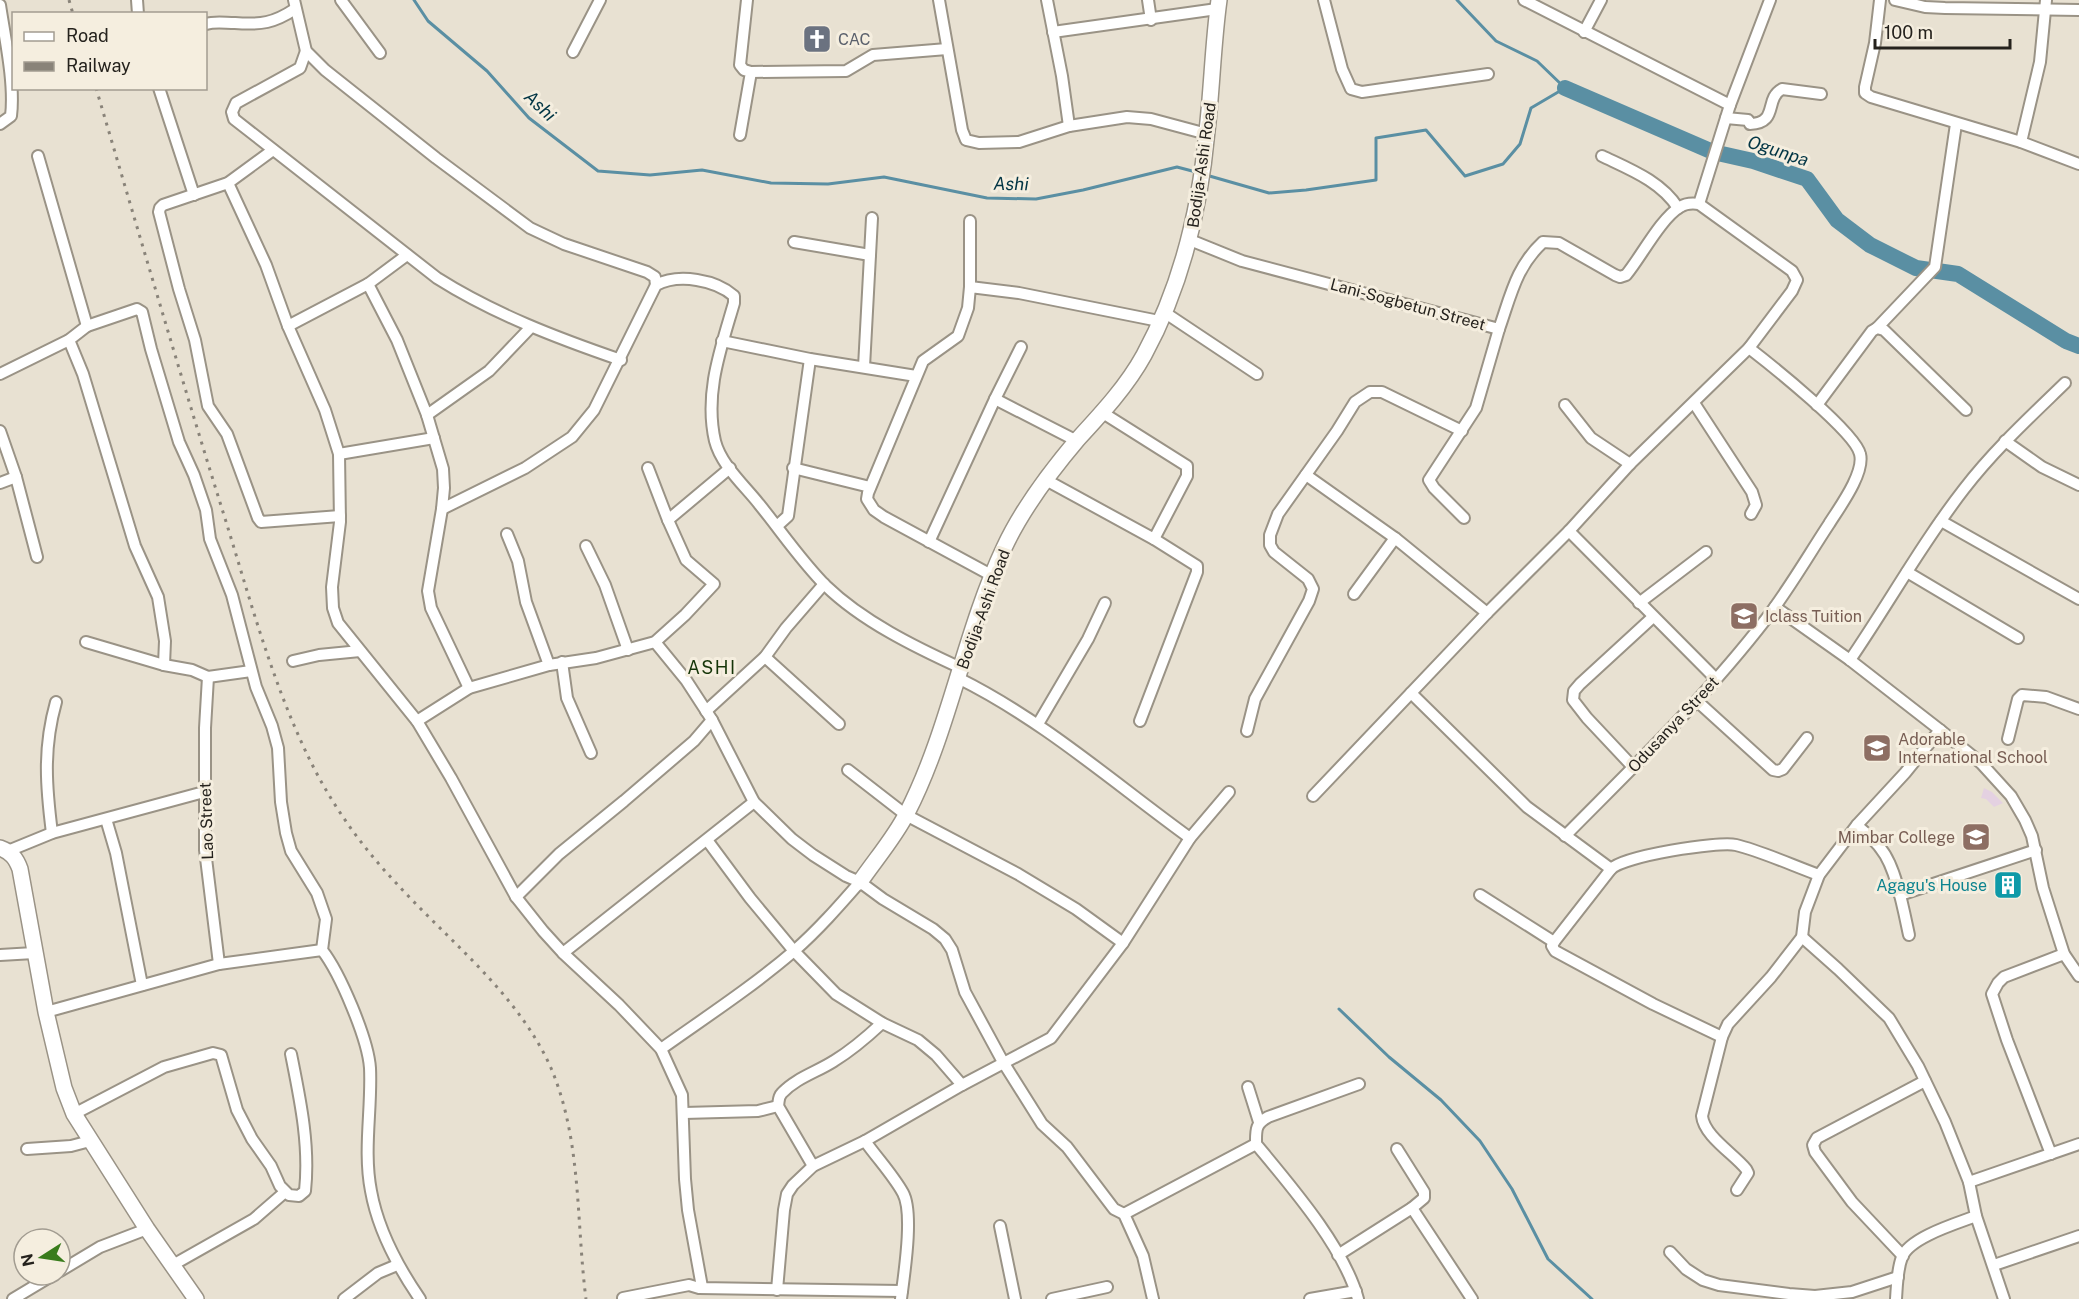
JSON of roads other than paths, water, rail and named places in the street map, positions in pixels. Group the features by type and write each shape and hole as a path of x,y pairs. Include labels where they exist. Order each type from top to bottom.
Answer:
{"street":[{"path":"341,0 380,53"},
{"path":"573,52 600,0"},
{"path":"747,0 740,65 744,70 752,72 846,71 873,55 946,49"},
{"path":"939,0 946,49 966,140 979,143 1019,142 1069,126 1127,117 1151,119 1207,134"},
{"path":"1047,0 1069,126"},
{"path":"1148,0 1151,20"},
{"path":"1324,0 1342,69 1351,89 1362,92 1383,90 1488,74"},
{"path":"1524,0 1730,105"},
{"path":"1584,32 1601,0"},
{"path":"1699,204 1730,105 1770,0"},
{"path":"1881,0 1865,93 1871,97 1956,124 2021,142 2079,164"},
{"path":"1895,0 1925,7 2046,5 2079,10"},
{"path":"207,24 270,22 295,4 306,51 343,87 530,228 564,244 647,272 655,277 656,285 621,360 594,410 572,437 525,468 442,509"},
{"path":"1053,32 1151,20 1218,4"},
{"name":"Bodija-Ashi Road","path":"661,1049 747,988 794,951 830,917 860,882 906,815 924,773 960,673 992,575 1012,532 1046,480 1103,413 1144,355 1162,316 1190,240 1201,181 1218,4"},
{"path":"0,5 12,108 10,117 0,124"},
{"path":"2021,142 2040,62 2046,5"},
{"path":"306,51 300,68 236,103 233,107 234,119 407,255 457,291 531,327 621,360"},
{"path":"740,135 752,72"},
{"path":"1726,118 1748,120 1750,124 1762,122 1767,117 1775,94 1782,88 1821,94"},
{"path":"160,90 194,195"},
{"path":"1817,405 1872,331 1878,328 1932,270 1956,124"},
{"path":"273,150 228,183 163,205 159,208 159,212 195,340 208,406 227,434 258,518 261,522 274,522 340,516"},
{"path":"38,156 87,326"},
{"path":"1313,796 1487,613 1569,531 1630,464 1749,348 1792,291 1797,280 1792,271 1699,204 1692,203 1678,207 1669,194 1638,174 1602,156"},
{"path":"228,183 266,265 288,326 324,410 339,454 340,516 332,587 333,608 338,623 417,721 451,777 516,897 563,953 619,1005 661,1049 682,1095 687,1200 701,1291"},
{"name":"Lani-Sogbetun Street","path":"1190,240 1242,261 1499,328 1518,274 1533,251 1543,242 1559,243 1615,275 1626,276 1657,231 1678,207"},
{"path":"864,367 872,218"},
{"path":"970,221 968,308 958,336 923,361 870,486 867,499 874,510 992,575"},
{"path":"794,242 870,255"},
{"path":"288,326 368,284 407,255"},
{"path":"656,285 677,280 697,281 723,288 734,296 711,394 716,443 730,468 824,584 848,606 936,657 1038,724 1113,778 1190,838"},
{"path":"368,284 397,340 427,415 443,469 442,509 428,591 431,608 469,688"},
{"path":"970,287 1019,292 1162,316 1257,374"},
{"path":"0,374 69,340 87,326 137,309 142,312 179,442 206,510 210,539 235,606 245,639 251,671 272,726 278,748 281,802 291,851 317,893 326,919 322,950 340,978 366,1050 370,1067 367,1167 379,1219 398,1265 420,1299"},
{"path":"427,415 489,371 531,327"},
{"path":"1464,518 1429,480 1476,408 1499,328"},
{"path":"1878,328 1884,330 1966,410"},
{"path":"69,340 82,374 135,546 158,597 165,641 164,665"},
{"path":"722,341 810,359 916,376"},
{"path":"929,542 1021,347"},
{"name":"Odusanya Street","path":"1564,836 1697,701 1775,607 1845,498 1861,465 1860,453 1854,443 1817,405 1749,348"},
{"path":"777,526 788,516 810,359"},
{"path":"1850,660 1941,521 1965,489 2005,441 2065,383"},
{"path":"1247,731 1255,699 1310,601 1313,589 1308,579 1274,552 1270,545 1270,535 1278,514 1355,402 1371,392 1382,392 1462,431"},
{"path":"995,399 1077,441"},
{"path":"1694,403 1752,492 1756,505 1751,514"},
{"path":"1565,405 1592,438 1630,464"},
{"path":"1103,413 1187,466 1187,476 1154,539"},
{"path":"0,431 16,477 37,557"},
{"path":"339,454 434,438"},
{"path":"2005,441 2042,467 2079,484"},
{"path":"417,721 469,688 549,665 596,658 655,642 714,584 686,560 648,468"},
{"path":"668,520 730,468"},
{"path":"793,468 870,486"},
{"path":"1306,475 1395,538 1487,613"},
{"path":"0,483 16,477"},
{"path":"1046,480 1154,539 1197,567 1140,722"},
{"path":"1941,521 2079,599"},
{"path":"1569,531 1716,679"},
{"path":"507,534 518,561 526,602 549,665"},
{"path":"1354,594 1395,538"},
{"path":"586,546 605,585 628,650"},
{"path":"1639,603 1706,552"},
{"path":"1907,572 2018,638"},
{"path":"516,897 559,854 694,741 709,715 765,657 786,628 824,584"},
{"path":"1038,724 1089,639 1105,603"},
{"path":"1775,607 1850,660 1940,730 1980,763 2011,796 2025,819 2036,850 2046,898 2064,954 2079,976"},
{"path":"1634,767 1573,700 1574,692 1653,616"},
{"path":"86,642 208,676 251,671"},
{"path":"655,642 686,680 709,715 754,802 792,839 813,855 860,882 945,939 952,950 965,992 1003,1062 1042,1124 1067,1147 1113,1209 1124,1214 1143,1256 1153,1299"},
{"path":"293,661 319,655 360,651"},
{"path":"765,657 838,724"},
{"path":"562,662 567,698 591,753"},
{"name":"Lao Street","path":"208,676 204,792 205,850 219,964"},
{"path":"1411,693 1513,794 1564,836 1611,869"},
{"path":"2007,740 2018,699 2022,695 2046,697 2079,709"},
{"path":"1697,701 1773,770 1783,769 1807,738"},
{"path":"52,833 45,763 49,725 56,702"},
{"path":"1737,1190 1748,1173 1746,1169 1711,1134 1702,1121 1722,1037 1736,1014 1771,977 1802,937 1805,912 1818,875 1857,825 1905,773 1940,730"},
{"path":"848,770 906,815 1018,874 1076,909 1123,943"},
{"path":"4,849 52,833 204,792"},
{"path":"777,1290 784,1210 793,1185 813,1166 865,1141 1003,1062 1052,1038 1123,943 1190,838 1229,792"},
{"path":"563,953 754,802"},
{"path":"106,819 116,853 142,985"},
{"path":"1857,825 1882,850 1900,895 1909,935"},
{"path":"708,840 750,898 794,951 836,994 882,1023 918,1040 936,1055 962,1085"},
{"path":"1722,1037 1653,1004 1555,951 1552,946 1554,942 1611,869 1620,863 1651,855 1720,844 1736,845 1818,875"},
{"path":"4,849 16,858 20,869 46,1012 64,1088 74,1114 171,1266 196,1299"},
{"path":"1900,895 2036,850"},
{"path":"1480,896 1554,942"},
{"path":"1802,937 1839,969 1896,1027 1945,1122 1970,1182 1976,1216 2004,1299"},
{"path":"46,1012 219,964 322,950"},
{"path":"0,955 34,953"},
{"path":"2051,1154 2007,1040 1992,994 2004,978 2064,954"},
{"path":"813,1166 778,1106 779,1097 804,1077 857,1046 882,1023"},
{"path":"74,1114 172,1064 213,1053 221,1055 237,1110 252,1139 271,1166 285,1192 289,1196 302,1195 306,1181 305,1147 300,1100 291,1054"},
{"path":"1903,1256 1852,1202 1815,1152 1813,1145 1817,1138 1925,1081"},
{"path":"1310,1299 1357,1295 1338,1254 1294,1190 1256,1144 1256,1128 1259,1122 1359,1083"},
{"path":"1248,1087 1259,1122"},
{"path":"684,1113 758,1111 778,1106"},
{"path":"27,1149 70,1146 90,1141"},
{"path":"623,1298 689,1285 701,1291 777,1290 902,1295 908,1210 904,1194 865,1141"},
{"path":"1124,1214 1256,1144"},
{"path":"1970,1182 2079,1144"},
{"path":"1338,1254 1412,1208 1424,1198 1424,1192 1397,1149"},
{"path":"171,1266 254,1219 285,1192"},
{"path":"1412,1208 1416,1210 1472,1299"},
{"path":"1896,1299 1898,1276 1907,1249 1930,1235 1976,1216"},
{"path":"1000,1226 1015,1299"},
{"path":"72,1264 100,1247 147,1229"},
{"path":"1994,1265 2079,1236"},
{"path":"1670,1252 1686,1269 1703,1280 1766,1295 1832,1295 1852,1292 1898,1276"},
{"path":"344,1299 378,1273 398,1265"},
{"path":"13,1299 32,1287"},
{"path":"1052,1299 1107,1287"}],"waterway":[{"name":"Ashi","path":"414,0 428,21 487,71 529,118 598,171 650,175 702,170 771,183 828,184 884,177 987,198 1036,199 1177,167 1196,172"},
{"name":"Ashi","path":"1206,175 1269,193 1376,180 1376,138 1426,130 1465,176 1503,164 1520,144 1531,108 1565,88 1537,61 1496,41 1457,0"},
{"name":"Ogunpa","path":"1565,88 1713,152 1753,161 1807,179 1837,220 1870,245 1916,268 1958,274 2066,341 2079,346"},
{"path":"1339,1009 1389,1057 1441,1100 1480,1141 1512,1189 1548,1259 1592,1299"}],"railway":[{"path":"69,0 72,12"},
{"path":"97,90 251,603 281,694 306,752 325,788 358,838 417,906 502,993 537,1041 551,1068 561,1096 573,1153 586,1299"}],"place":[{"name":"CAC","path":"817,39"},
{"name":"Iclass Tuition","path":"1744,616"},
{"name":"Adorable International School","path":"1877,748"},
{"name":"Mimbar College","path":"1976,837"},
{"name":"Agagu's House","path":"2008,885"}],"district":[{"name":"ASHI","path":"712,668"}]}
